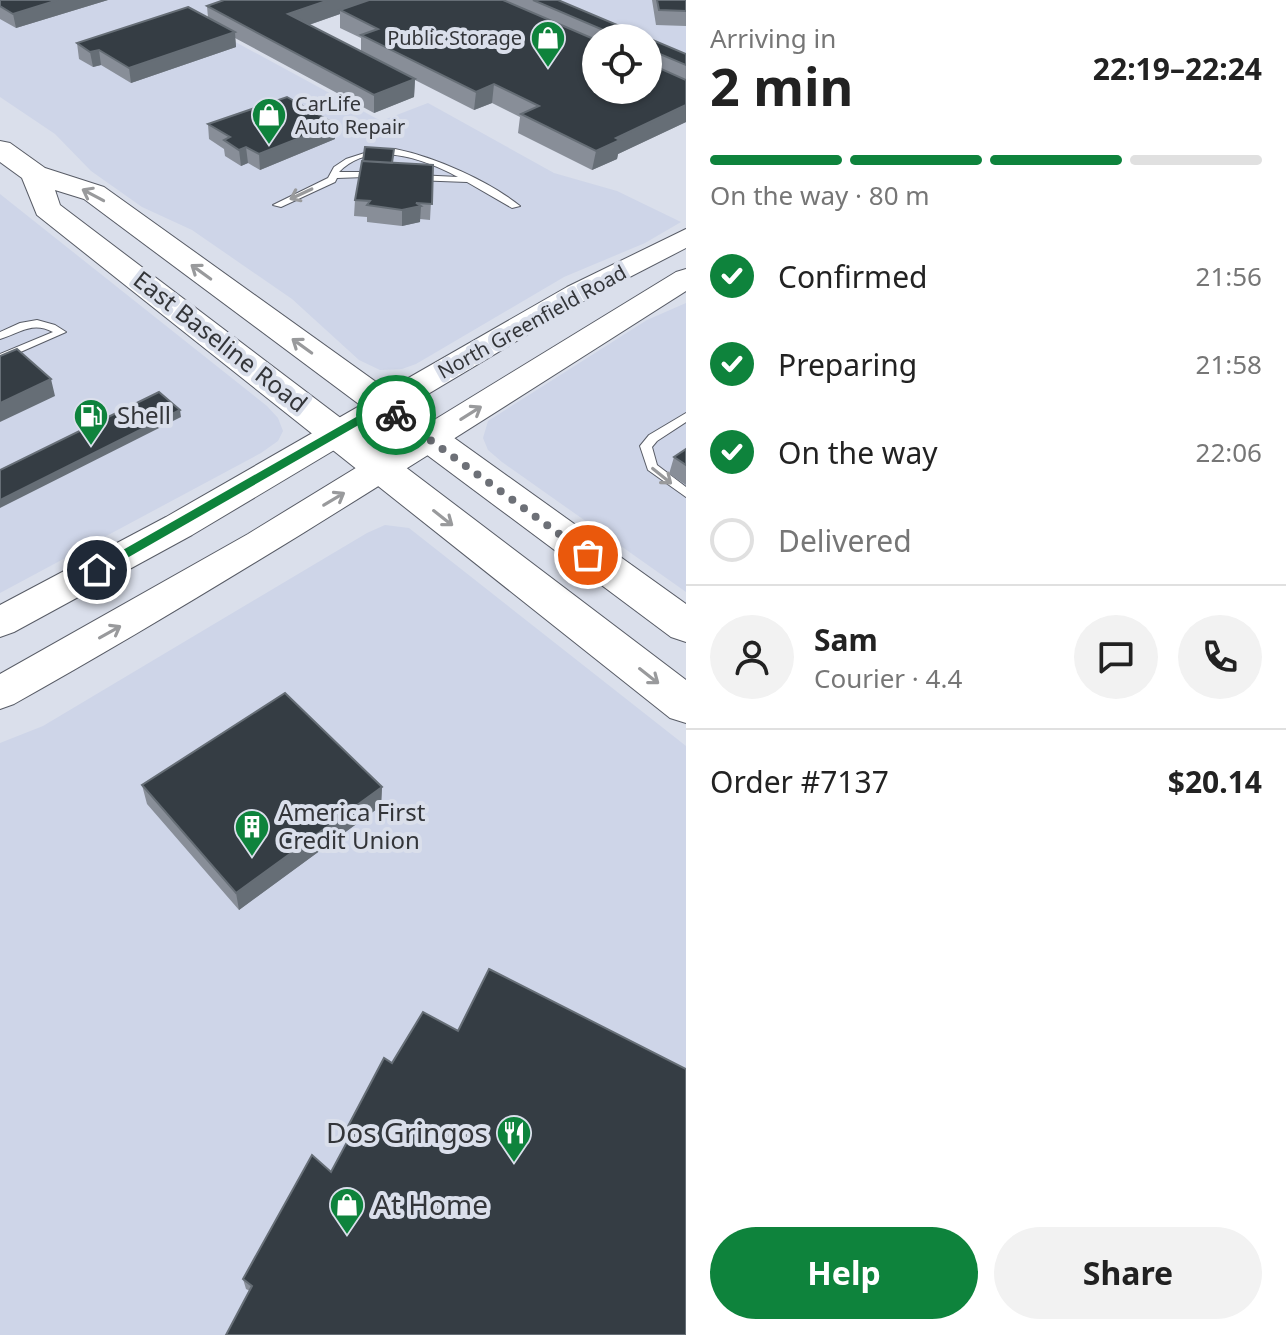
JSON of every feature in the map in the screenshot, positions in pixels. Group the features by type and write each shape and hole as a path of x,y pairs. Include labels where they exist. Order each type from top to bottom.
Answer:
{"main road":[{"name":"East Baseline Road","path":"0,149 35,174 94,193 686,626"},
{"name":"East Baseline Road","path":"35,174 47,209 686,705"},
{"name":"North Greenfield Road","path":"0,622 179,526 577,293 686,237"},
{"name":"North Greenfield Road","path":"0,693 136,618 429,440 686,278"}],"lane":[{"path":"278,205 332,180 334,173 346,163 367,153 425,156 515,206"},
{"path":"334,173 363,169 346,163"},
{"path":"393,163 439,165"},
{"path":"454,172 408,174 468,180"},
{"path":"0,336 35,321 46,323 61,332 0,358"},
{"path":"686,417 646,446 652,467 686,493"}],"shaded area":[{"path":"0,0 330,0 247,1 193,19 381,121 428,103 554,173 617,191 681,222 645,243 564,277 416,364 402,369 380,370 359,360 292,299 192,230 142,207 91,171 55,134 0,97"},
{"path":"520,0 686,0 686,73 662,51 662,24 601,24"},
{"path":"0,194 267,406 278,418 283,431 278,441 261,453 0,593"},
{"path":"686,303 686,592 502,462 488,450 483,438 488,421 647,320"},
{"path":"385,525 409,528 686,746 686,1335 0,1335 0,743 43,726"}],"building":[{"path":"0,0 58,0 13,14 0,6"},
{"path":"224,0 329,0 288,14 415,79 374,95 207,6"},
{"path":"369,0 503,0 582,34 582,104 662,104 662,69 686,80 686,105 616,138 620,140 596,151 521,114 539,106 494,84 476,92 361,35 378,29 340,10"},
{"path":"533,0 558,0 615,24 589,24"},
{"path":"657,0 686,0 686,11 659,10"},
{"path":"188,7 235,32 129,68 99,50 90,52 77,43"},
{"path":"662,44 686,54 686,65 662,55"},
{"path":"287,97 335,124 259,154 246,147 239,150 224,140 230,137 208,124"},
{"path":"365,147 394,149 392,163 363,161"},
{"path":"362,161 433,165 432,204 416,203 421,206 402,210 355,200"},
{"path":"17,349 51,379 0,403 0,356"},
{"name":"Shell","path":"159,392 180,410 0,500 0,470"},
{"path":"686,449 686,465 674,457"},
{"name":"America First Credit Union","path":"285,693 382,787 236,893 142,785"},
{"name":"Dos Gringos","path":"489,969 686,1069 686,1335 226,1335 252,1286 243,1279 312,1155 331,1172 353,1131 347,1128 384,1058 392,1063 423,1012 458,1031"}],"way so far":[{"path":"396,415 588,555"}],"place":[{"name":"Public Storage","path":"548,69"},
{"name":"CarLife Auto Repair","path":"269,146"},
{"name":"Shell","path":"91,447"},
{"name":"America First Credit Union","path":"252,858"},
{"name":"Dos Gringos","path":"514,1164"},
{"name":"At Home","path":"347,1236"}],"route":[{"path":"97,570 179,526 383,406 396,415"}]}
